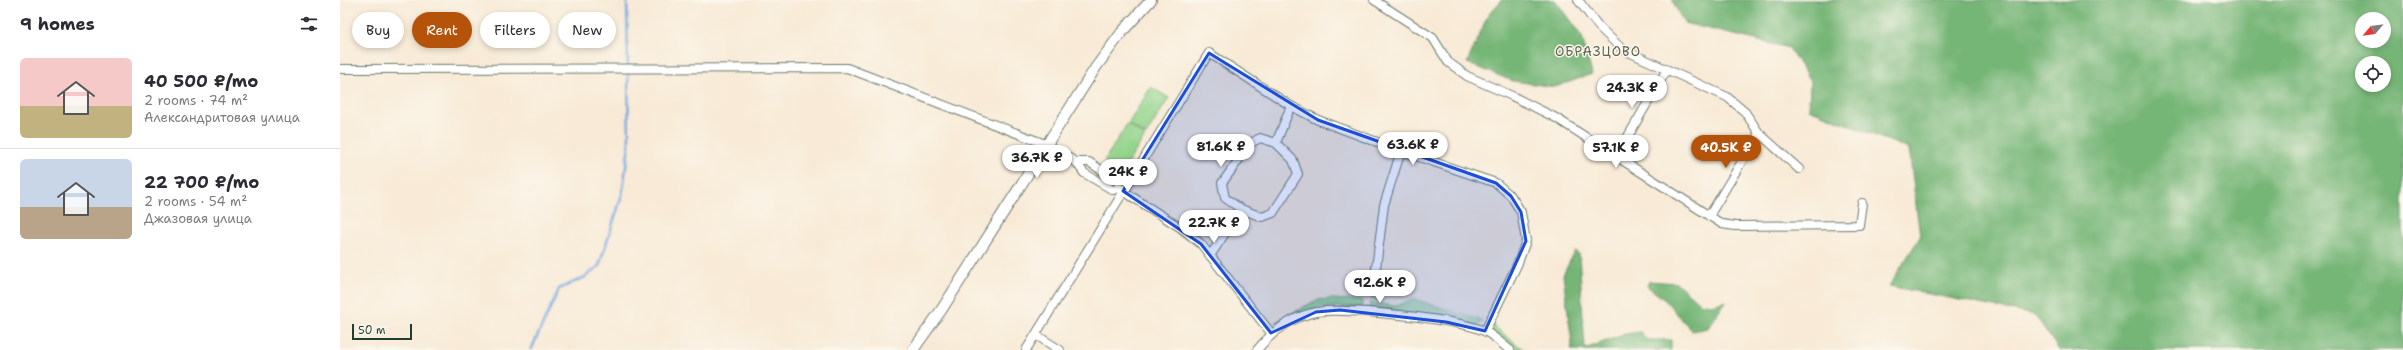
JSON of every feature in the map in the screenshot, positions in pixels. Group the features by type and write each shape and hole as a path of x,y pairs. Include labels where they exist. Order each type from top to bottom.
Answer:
{"street":[{"path":"913,350 946,303 1100,61 1122,32 1151,0"},
{"path":"1374,0 1433,38 1448,62 1467,76 1556,118 1722,224 1736,226 1859,225 1862,203"},
{"path":"1578,0 1599,27 1622,49 1727,98 1744,112 1759,132 1798,169"},
{"path":"1026,350 1121,189 1209,53 1292,106 1318,120 1401,151 1496,183 1511,196 1521,212 1526,241 1518,263 1485,331"},
{"path":"340,69 847,68 1046,144 1076,162 1084,173 1113,190 1121,189"},
{"path":"1616,157 1666,70"},
{"path":"1276,143 1292,106"},
{"path":"1709,216 1759,132"},
{"path":"1260,138 1276,143 1294,160 1298,174 1273,213 1262,216 1241,209 1225,198 1222,183 1251,143 1260,138"},
{"path":"1374,284 1384,205 1401,151"},
{"path":"1076,162 1089,162 1118,181 1121,189 1181,228 1201,244 1272,333"},
{"path":"1210,256 1241,209"},
{"path":"1257,350 1272,333 1316,312 1340,310 1446,322 1485,331 1510,350"},
{"path":"1036,335 1060,350"}],"highlighted area":[{"path":"1209,53 1318,120 1496,183 1511,196 1521,212 1526,241 1485,331 1446,322 1340,310 1316,312 1271,333 1201,244 1123,191"}],"green space":[{"path":"1502,0 1555,0 1582,37 1592,74 1555,87 1513,81 1467,63 1488,15"},
{"path":"1672,0 2403,0 2403,350 2059,350 2035,315 1889,286 1920,237 1909,149 1809,109 1810,81 1789,48 1684,23"},
{"path":"1151,87 1169,98 1146,135 1128,124"},
{"path":"1127,124 1145,136 1122,172 1104,161"},
{"path":"1575,251 1579,254 1585,349 1625,334 1640,332 1647,340 1671,340 1671,350 1571,350 1572,343 1563,275"},
{"path":"1649,281 1677,283 1699,303 1711,305 1726,301 1708,328 1692,331 1666,301 1647,286"},
{"path":"1373,287 1381,289 1379,300 1371,299"},
{"path":"1332,299 1362,301 1362,307 1321,307 1279,325 1276,322 1317,300"},
{"path":"1414,299 1483,321 1477,326 1369,309 1370,303 1396,306"},
{"path":"1493,326 1524,350 1516,350 1494,333 1491,330"}],"waterway":[{"path":"531,350 559,289 585,277 599,266 622,195 629,146 627,0"}],"district":[{"name":"ОБРАЗЦОВО","path":"1598,51"}]}
